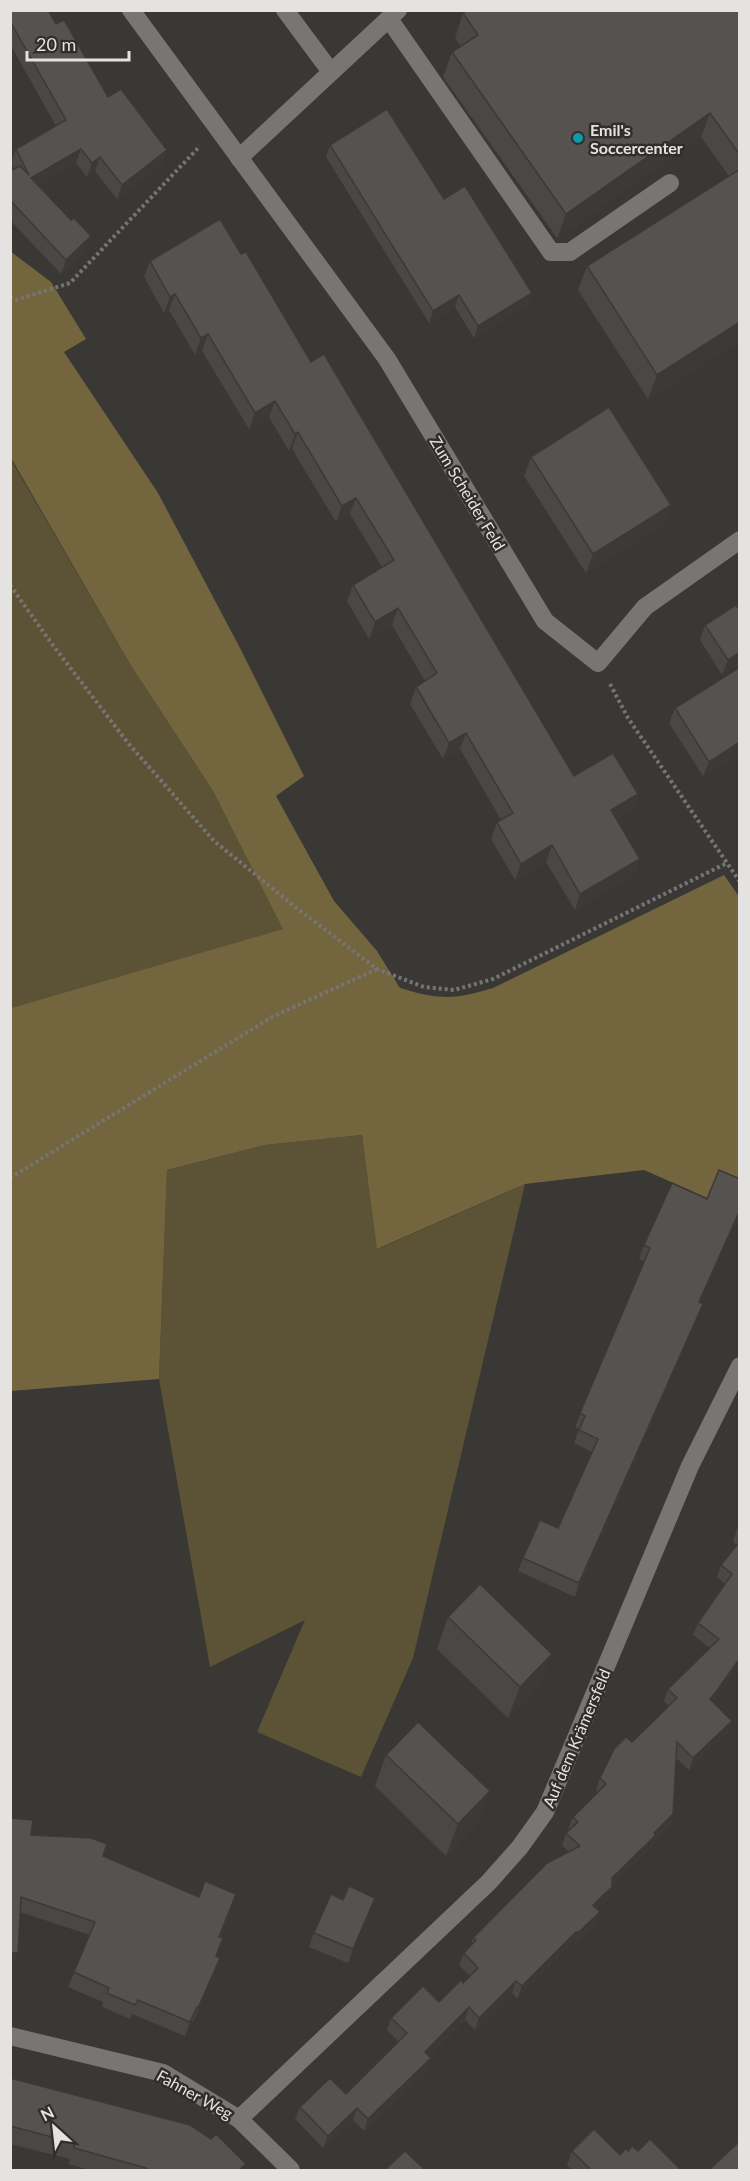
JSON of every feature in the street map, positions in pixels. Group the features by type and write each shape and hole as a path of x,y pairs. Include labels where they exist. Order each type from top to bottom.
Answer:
{"street":[{"name":"Zum Scheider Feld","path":"131,10 216,129 387,359 545,621 598,663"},
{"path":"285,10 331,72"},
{"path":"239,158 394,15 551,252 570,252 670,183"},
{"path":"598,663 645,607 740,540"},
{"name":"Auf dem Krämersfeld","path":"239,2119 489,1882 520,1847 545,1812 690,1466 740,1366"},
{"name":"Fahner Weg","path":"10,2036 163,2073 239,2119 291,2170"}],"path":[{"path":"10,297 16,300 70,283 216,129"},
{"path":"10,585 128,743 214,841 377,969 424,987 454,990 493,979 727,863"},
{"path":"598,663 628,718 740,882"},
{"path":"10,1178 272,1017 377,969"}],"shaded area":[{"path":"10,251 51,282 86,339 64,352 158,493 240,648 304,776 276,796 334,901 377,951 400,988 426,995 446,997 467,995 493,988 724,875 740,898 739,1212 644,1170 525,1184 377,1249 362,1135 265,1145 167,1170 159,1379 11,1391 11,1008 283,929 213,791 130,664 11,458"},
{"path":"10,458 130,664 213,791 284,929 11,1008"},
{"path":"362,1135 378,1249 525,1184 413,1658 361,1777 257,1732 305,1620 210,1667 159,1379 167,1170 265,1145"}],"building":[{"path":"10,10 48,10 56,24 64,20 108,97 121,89 167,150 122,185 100,157 92,163 81,149 31,178 71,220 74,218 91,236 66,260 10,200 10,171 20,166 29,175 16,149 66,120 10,21"},
{"name":"Emil's Soccercenter","path":"468,10 740,10 740,155 710,113 566,214 452,52 478,35 463,13"},
{"path":"387,109 444,199 465,186 532,293 478,326 459,295 433,311 330,145"},
{"path":"740,169 740,322 657,375 587,266"},
{"path":"220,219 241,254 246,252 311,362 324,354 574,776 613,753 638,794 611,810 640,859 580,894 552,845 521,864 497,822 513,813 466,733 449,743 416,687 437,673 398,608 375,622 353,585 394,560 356,498 342,506 298,432 295,434 275,401 255,413 208,334 201,338 175,294 170,297 150,261"},
{"path":"609,407 671,505 593,554 531,457"},
{"path":"736,605 740,611 740,652 728,660 705,625"},
{"path":"740,667 740,742 709,762 675,708"},
{"path":"719,1170 740,1179 740,1210 699,1302 703,1304 579,1583 523,1558 540,1520 558,1528 598,1439 579,1430 585,1416 580,1413 650,1248 644,1245 672,1183 707,1199"},
{"path":"740,1541 740,1658 710,1699 732,1721 693,1758 677,1742 673,1814 654,1833 656,1835 612,1878 612,1887 593,1905 600,1912 579,1932 576,1932 522,1986 516,1981 479,2018 469,2007 425,2052 431,2058 368,2119 357,2108 328,2136 300,2107 330,2078 346,2094 407,2033 391,2018 423,1986 439,2002 461,1980 463,1983 478,1968 464,1953 476,1940 473,1938 547,1863 580,1846 566,1833 578,1822 573,1817 606,1784 600,1778 614,1749 626,1737 632,1742 677,1698 668,1689 719,1639 698,1623 732,1574 721,1565"},
{"path":"480,1584 552,1654 520,1687 448,1617"},
{"path":"418,1722 490,1791 458,1824 386,1755"},
{"path":"10,1818 33,1820 31,1835 91,1838 107,1844 103,1856 199,1897 205,1881 236,1894 219,1937 223,1938 216,1956 220,1958 190,2022 138,2000 135,2005 107,1993 109,1988 74,1972 95,1922 21,1897 18,1953 10,1953"},
{"path":"349,1886 375,1898 353,1949 314,1933 331,1894 343,1900"},
{"path":"10,2078 190,2125 211,2139 216,2134 246,2164 239,2170 148,2170 74,2148 75,2143 10,2126"},
{"path":"594,2129 620,2155 626,2148 628,2151 632,2146 638,2151 650,2139 681,2170 591,2170 572,2151"},
{"path":"740,2141 740,2170 709,2170"},
{"path":"405,2151 425,2170 385,2170"}],"place":[{"name":"Emil's Soccercenter","path":"578,138"}]}
